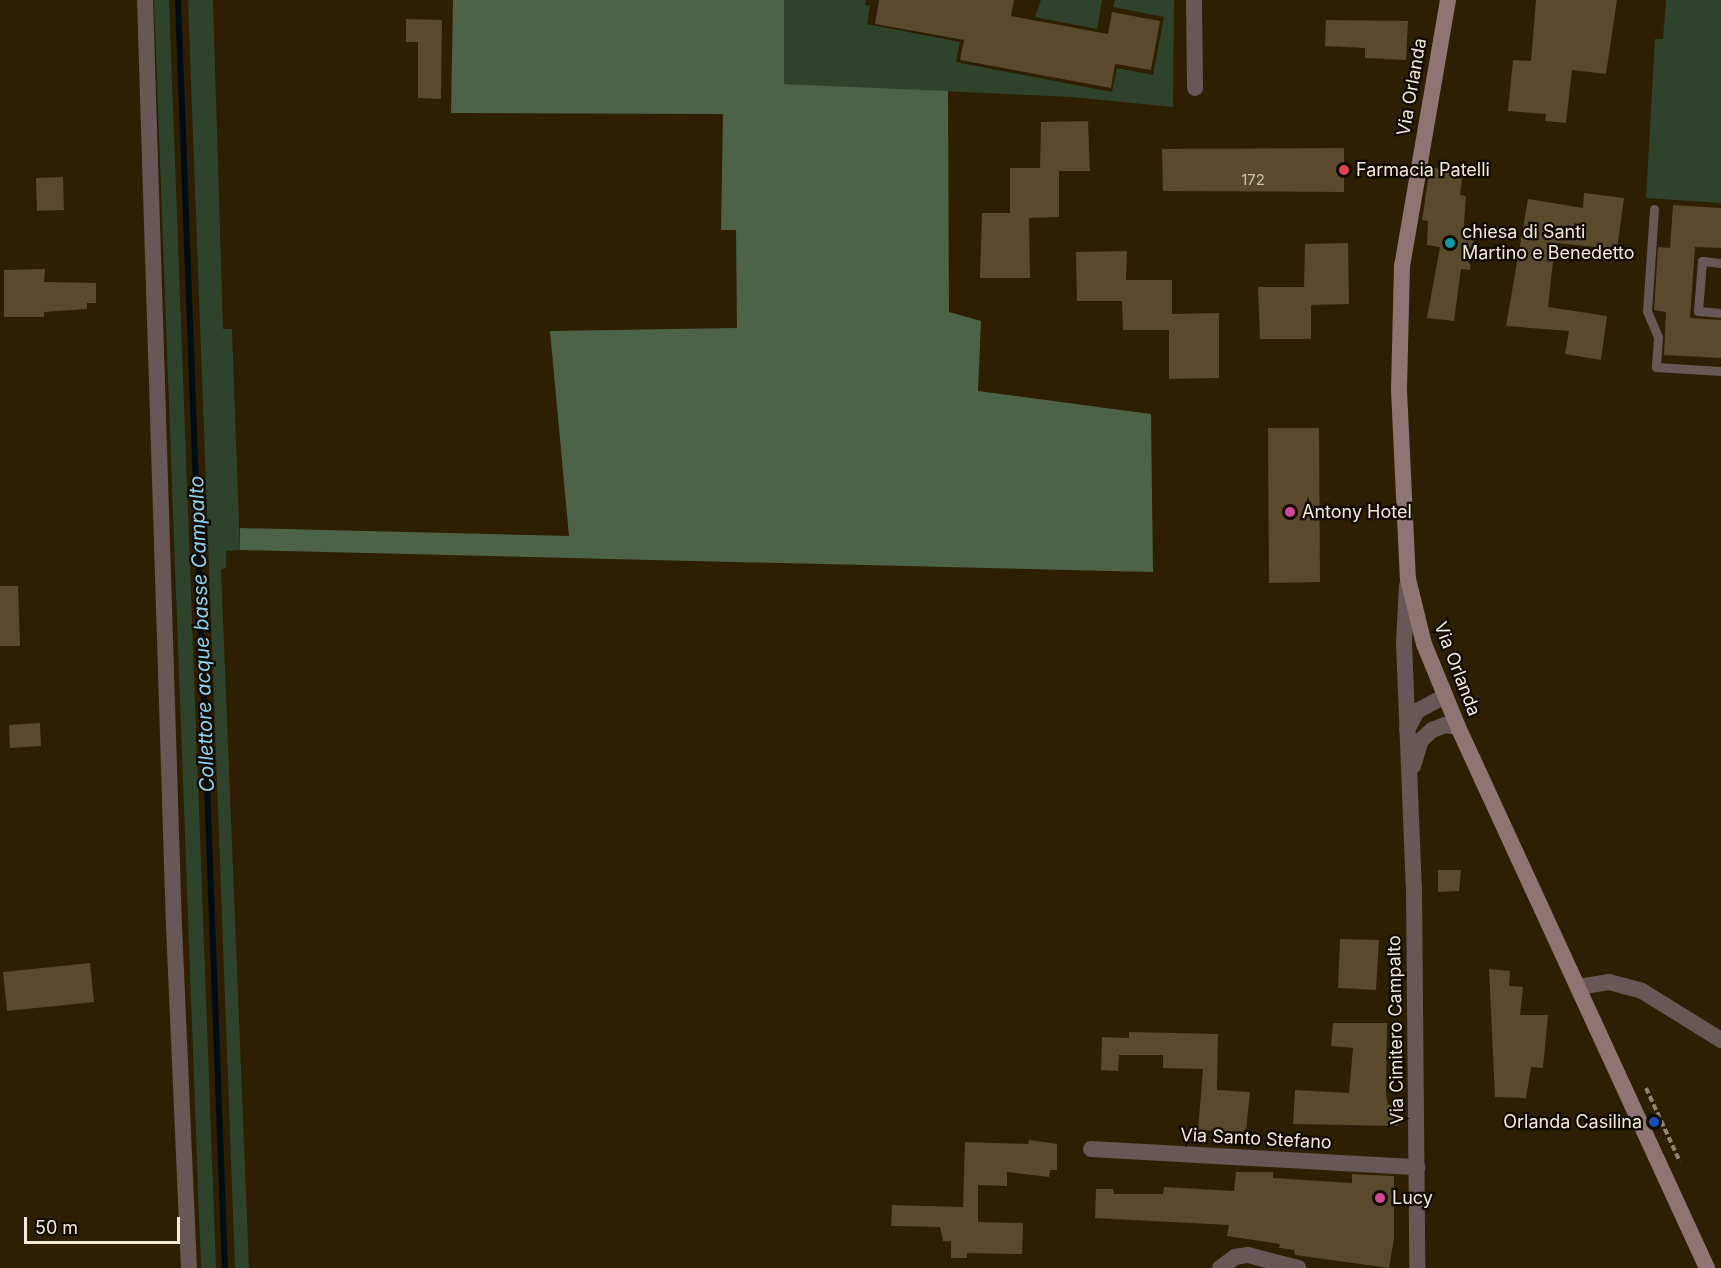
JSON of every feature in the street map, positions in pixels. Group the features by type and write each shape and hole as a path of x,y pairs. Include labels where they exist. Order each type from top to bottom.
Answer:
{"main road":[{"name":"Via Orlanda","path":"1448,0 1402,266 1399,390 1408,579 1424,644 1458,727 1707,1268"}],"street":[{"path":"145,0 174,926 189,1268"},
{"path":"1194,0 1195,88"},
{"name":"Via Cimitero Campalto","path":"1408,579 1404,643 1411,791 1418,1167 1417,1268"},
{"path":"1407,731 1417,711 1445,696"},
{"name":"Via Cimitero Campalto","path":"1411,791 1414,760 1421,740 1445,725 1458,727"},
{"path":"1578,987 1609,982 1642,991 1721,1040"},
{"name":"Via Santo Stefano","path":"1092,1149 1418,1167"},
{"path":"1220,1268 1236,1257 1248,1255 1298,1268"}],"lane":[{"path":"1654,209 1647,311 1658,337 1656,367 1721,371"},
{"path":"1721,263 1702,261 1698,311 1721,313"}],"path":[{"path":"1643,1084 1679,1152 1682,1172"}],"green space":[{"path":"154,0 169,0 216,1268 201,1268"},
{"path":"188,0 213,0 223,329 232,329 240,550 226,551 226,568 221,569 249,1268 235,1268"},
{"path":"453,0 784,0 784,84 948,91 949,312 981,321 978,391 1151,414 1153,572 240,550 240,528 569,536 550,331 737,328 736,230 721,230 723,114 451,113"},
{"path":"784,0 866,0 865,5 870,6 867,24 960,42 956,62 1112,92 1117,68 1153,75 1164,17 1113,7 1115,0 1174,0 1173,107 1072,97 784,84"},
{"path":"1041,0 1102,0 1097,29 1035,17"},
{"path":"1666,0 1721,0 1721,203 1646,198 1655,39 1663,39"}],"building":[{"path":"879,0 1014,0 1011,16 1108,34 1112,12 1160,21 1151,70 1115,64 1111,88 960,60 964,40 875,24"},
{"path":"1536,0 1617,0 1606,74 1572,70 1566,123 1545,121 1546,114 1508,111 1513,60 1531,61"},
{"path":"406,19 442,20 441,99 418,98 418,42 406,42"},
{"path":"1326,20 1408,21 1406,60 1365,58 1365,48 1325,46"},
{"path":"1088,121 1090,171 1059,171 1059,217 1029,218 1030,278 980,278 982,213 1010,213 1010,168 1040,168 1041,122"},
{"path":"1344,148 1344,192 1163,191 1162,149"},
{"name":"chiesa di Santi Martino e Benedetto","path":"1430,167 1463,173 1460,195 1466,196 1463,239 1474,240 1470,270 1461,269 1454,321 1427,318 1440,247 1427,245 1428,221 1422,220"},
{"path":"63,177 64,210 37,211 36,178"},
{"path":"1584,193 1624,198 1617,249 1555,243 1548,307 1607,316 1601,360 1565,354 1569,331 1506,326 1528,199 1583,208"},
{"path":"1673,205 1721,208 1721,248 1695,247 1690,318 1721,320 1721,358 1664,355 1666,312 1654,310 1658,247 1670,248"},
{"path":"1348,243 1349,304 1311,305 1311,339 1260,339 1258,287 1304,287 1305,244"},
{"path":"1127,251 1126,280 1172,280 1172,314 1219,313 1219,378 1169,379 1169,330 1123,330 1122,301 1077,301 1076,252"},
{"path":"45,269 44,282 96,283 96,303 87,303 87,309 44,312 44,317 4,317 4,270"},
{"path":"1268,428 1319,428 1320,582 1269,583"},
{"path":"0,586 18,586 20,646 0,646"},
{"path":"40,723 41,746 10,748 9,725"},
{"path":"1438,870 1461,870 1459,891 1438,892"},
{"path":"1340,939 1379,940 1376,990 1338,988"},
{"path":"90,963 94,1002 7,1011 3,972"},
{"path":"1489,969 1510,971 1509,986 1523,987 1520,1015 1548,1015 1543,1068 1531,1067 1526,1098 1495,1097"},
{"path":"1333,1023 1387,1023 1386,1094 1388,1105 1399,1105 1398,1126 1293,1124 1295,1090 1349,1093 1353,1048 1331,1046"},
{"path":"1129,1032 1218,1034 1217,1090 1250,1092 1246,1132 1198,1130 1203,1069 1163,1068 1163,1055 1119,1055 1118,1071 1101,1070 1102,1037 1129,1038"},
{"path":"1029,1140 1057,1144 1057,1170 1050,1170 1049,1177 1007,1172 1007,1186 978,1185 978,1222 1023,1223 1022,1254 967,1253 967,1258 951,1258 951,1241 943,1241 940,1227 891,1226 892,1205 963,1207 965,1142 1028,1144"},
{"path":"1236,1172 1273,1172 1273,1178 1352,1183 1352,1174 1394,1176 1394,1238 1389,1268 1295,1255 1294,1250 1279,1248 1280,1244 1227,1236 1229,1225 1095,1218 1096,1189 1113,1189 1114,1194 1163,1194 1164,1187 1234,1191"}],"waterway":[{"name":"Collettore acque basse Campalto","path":"178,0 225,1268"}],"place":[{"name":"Farmacia Patelli","path":"1344,170"},
{"name":"chiesa di Santi Martino e Benedetto","path":"1450,243"},
{"name":"Antony Hotel","path":"1290,512"},
{"name":"Orlanda Casilina","path":"1654,1122"},
{"name":"Lucy","path":"1380,1198"}]}
